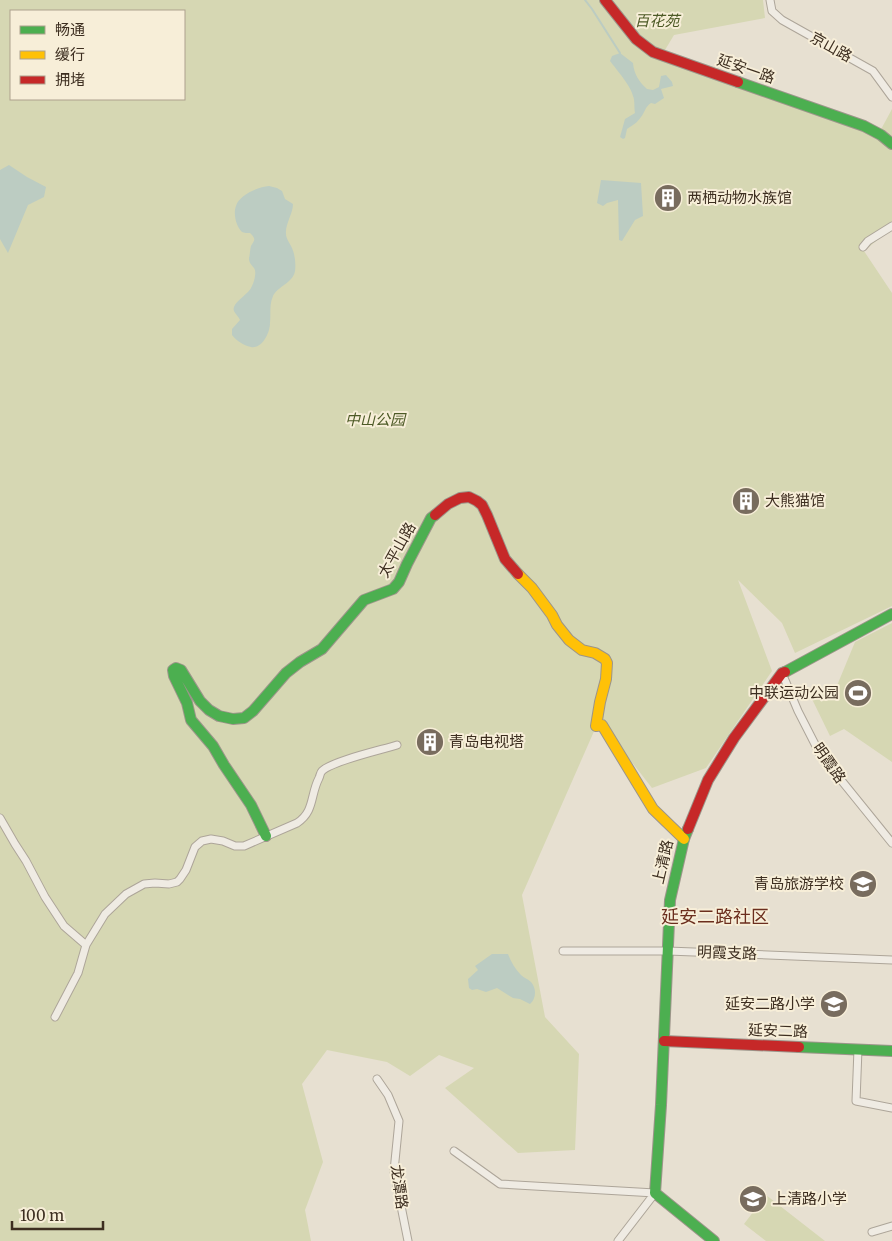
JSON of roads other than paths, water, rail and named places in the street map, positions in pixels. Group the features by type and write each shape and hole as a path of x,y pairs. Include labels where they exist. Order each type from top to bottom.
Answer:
{"street":[{"name":"延安一路","path":"604,0 636,39 653,52 866,126 880,133 892,144"},
{"name":"京山路","path":"770,0 772,11 776,16 873,71 892,97"},
{"path":"863,247 868,241 892,226"},
{"name":"太平山路","path":"266,836 251,805 213,746 191,720 187,703 173,670 178,668 181,670 200,701 209,710 219,716 233,719 244,718 253,711 286,673 330,642 364,600 393,589 399,582 431,518 448,504 460,498 469,497 477,501 485,510 504,559 532,588 569,640 582,650 595,653 605,659 607,663 606,679 596,726 602,725 654,808 684,839"},
{"name":"上清路","path":"655,1193 670,900 684,839 708,780 734,738 782,673 892,614"},
{"name":"明霞路","path":"782,673 798,711 820,754 892,843"},
{"path":"55,1017 78,973 86,945 105,914 126,894 144,884 155,882 169,884 177,882 195,847 202,841 211,839 223,841 234,846 244,846 297,823 304,819 310,807 322,771 334,764 396,745"},
{"path":"0,818 26,860 45,897 64,926 86,945"},
{"name":"明霞支路","path":"563,951 668,951 892,960"},
{"name":"延安二路","path":"664,1041 892,1051"},
{"path":"858,1049 856,1101 892,1108"},
{"name":"龙潭路","path":"378,1079 388,1095 399,1121 394,1171 408,1241"},
{"path":"454,1151 500,1184 655,1193 714,1241"},
{"path":"618,1241 655,1193"},
{"path":"872,1232 892,1226"}],"waterway":[{"path":"585,0 620,53"}],"place":[{"name":"两栖动物水族馆","path":"668,198"},
{"name":"大熊猫馆","path":"746,501"},
{"name":"中联运动公园","path":"858,693"},
{"name":"青岛电视塔","path":"430,742"},
{"name":"青岛旅游学校","path":"863,884"},
{"name":"延安二路小学","path":"834,1004"},
{"name":"上清路小学","path":"753,1199"}],"district":[{"name":"延安二路社区","path":"715,917"}],"park label":[{"name":"百花苑","path":"657,21"},
{"name":"中山公园","path":"375,420"}]}
